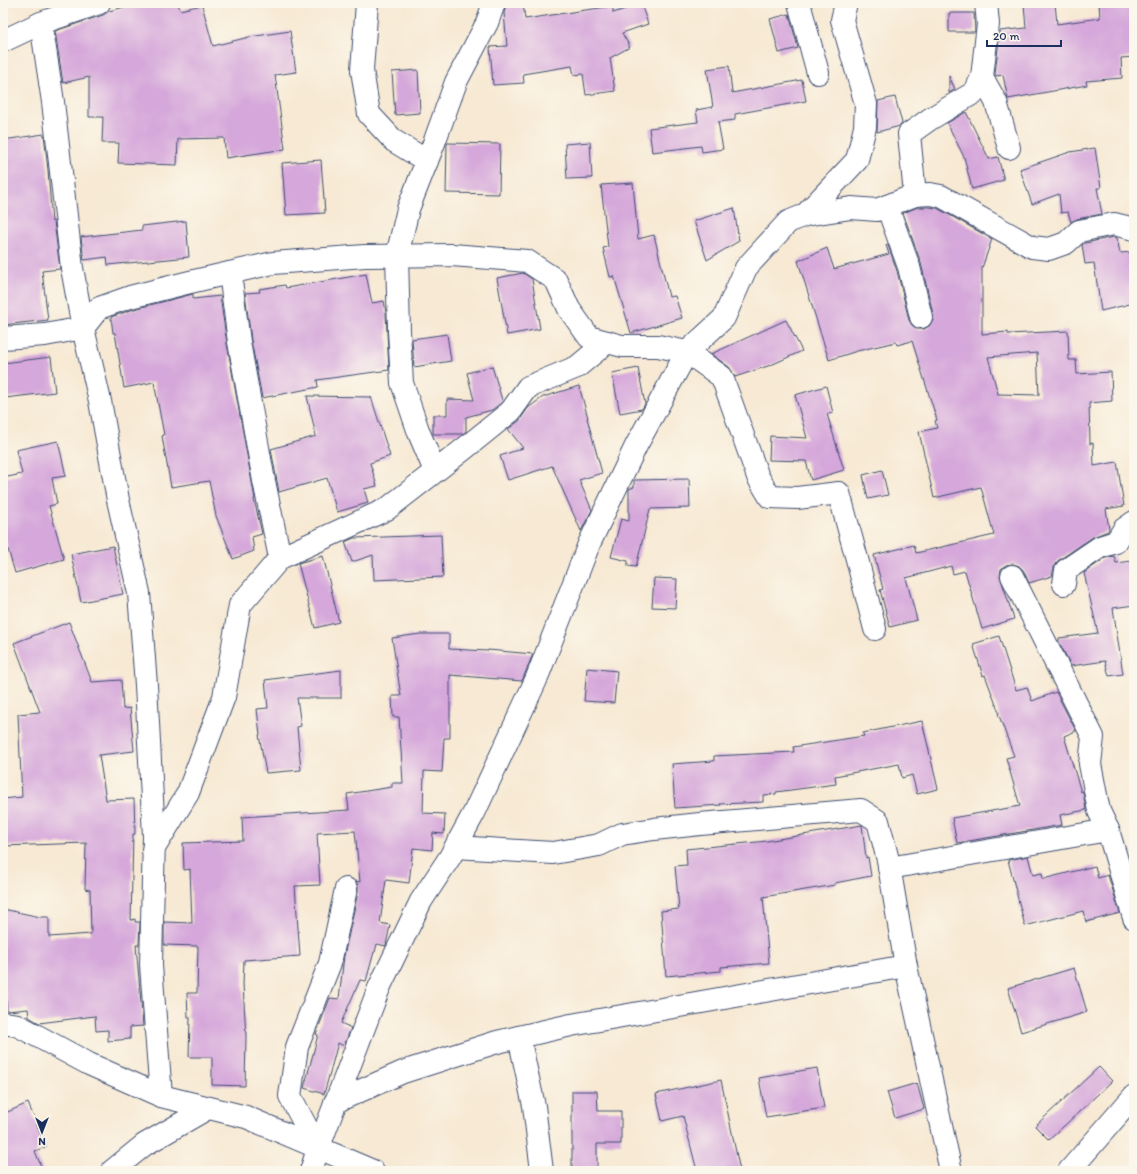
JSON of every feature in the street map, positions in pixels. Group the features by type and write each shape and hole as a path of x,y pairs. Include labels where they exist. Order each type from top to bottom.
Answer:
{"street":[{"path":"3,41 42,23 99,3"},
{"path":"367,3 362,70 368,114 394,141 426,161"},
{"path":"435,471 419,433 402,383 397,256 408,209 456,82 487,23 494,3"},
{"path":"799,3 818,73"},
{"path":"805,215 857,160 865,127 866,104 842,20 846,3"},
{"path":"915,195 909,134 930,119 975,92 982,77 988,24 986,3"},
{"path":"42,23 53,102 72,268 138,593 146,685 154,836 151,965 162,1096"},
{"path":"982,77 996,102 1009,148"},
{"path":"311,1171 382,982 421,901 456,847 474,813 536,680 589,544 636,446 687,352 724,318 746,268 788,222 805,215 851,208 877,210 915,195 930,194 941,196 1032,247 1049,249 1066,243 1079,231 1114,224 1134,229"},
{"path":"887,206 909,267 922,317"},
{"path":"3,338 45,335 83,328 99,308 138,295 273,264 365,256 452,255 527,261 556,280 569,310 589,337 622,346 658,346 687,352 722,377 758,478 770,497 797,498 839,493 858,559 875,630"},
{"path":"230,273 239,342 264,481 280,558"},
{"path":"153,850 188,793 224,697 240,605 280,558 387,509 511,411 528,387 577,367 607,342"},
{"path":"1064,584 1066,570 1100,547 1116,542 1124,529 1134,522"},
{"path":"1012,576 1093,738 1090,764 1099,811 1108,830 1134,918"},
{"path":"456,847 553,853 599,845 622,834 654,829 862,810 878,821 889,868 906,966 950,1171"},
{"path":"889,868 1108,830"},
{"path":"318,1149 290,1096 297,1047 330,963 346,889"},
{"path":"336,1102 403,1072 519,1036 571,1025 906,966"},
{"path":"3,1023 17,1025 89,1064 162,1096 246,1117 372,1171"},
{"path":"519,1036 534,1106 542,1171"},
{"path":"1069,1171 1134,1096"},
{"path":"112,1171 144,1145 208,1108"}],"building":[{"path":"140,3 178,3 180,10 202,5 213,46 249,37 290,31 296,72 275,75 285,149 226,158 224,138 178,139 177,165 118,163 119,143 102,143 103,117 89,117 89,77 63,83 55,31 103,15 109,11"},
{"path":"523,3 525,19 613,6 613,13 641,4 648,24 622,33 630,47 610,58 615,91 586,95 583,74 574,75 572,66 523,74 524,83 493,85 490,47 507,46 504,13 506,4"},
{"path":"1055,3 1057,24 1100,18 1099,3 1134,3 1134,57 1121,58 1122,78 1086,81 1087,85 1008,99 1003,75 996,76 995,74 1000,31 1026,28 1024,4"},
{"path":"949,13 974,13 975,32 949,32"},
{"path":"789,14 798,48 779,53 770,19"},
{"path":"729,66 732,93 802,80 806,101 735,114 735,120 718,122 723,149 702,152 701,146 652,152 649,128 698,122 696,110 713,107 707,69"},
{"path":"418,70 420,113 395,115 392,72"},
{"path":"949,76 955,89 949,93"},
{"path":"895,97 902,123 900,126 877,132 878,101"},
{"path":"966,112 989,159 998,157 1004,180 972,189 964,157 947,123"},
{"path":"44,134 52,222 54,221 60,269 42,271 48,320 3,325 3,181 7,181 3,153 3,140"},
{"path":"590,142 592,178 567,179 565,144"},
{"path":"447,143 500,144 499,194 446,193"},
{"path":"1095,148 1101,188 1097,188 1102,214 1077,219 1071,222 1068,212 1061,213 1059,194 1032,204 1020,169 1070,152"},
{"path":"321,160 325,213 286,215 282,163"},
{"path":"633,183 638,239 654,235 669,297 675,296 682,318 631,333 614,276 610,277 603,248 608,247 601,185"},
{"path":"918,207 937,208 992,239 982,268 982,334 1068,331 1069,360 1076,360 1077,374 1111,372 1112,401 1089,403 1090,444 1093,443 1094,466 1117,462 1124,506 1106,509 1108,531 1093,537 1059,560 1055,564 1052,576 1029,583 1023,570 1019,566 1013,564 1006,565 1001,569 1000,576 1014,619 982,629 965,571 953,574 951,566 906,578 917,620 890,627 880,590 883,589 874,555 914,545 916,553 994,535 981,487 934,498 919,432 937,428 935,421 937,420 912,341 897,345 896,342 857,351 829,360 798,261 827,248 834,269 889,254 886,245 888,245 897,271 909,320 917,329 924,329 933,321 933,314 921,263 903,213","holes":["1037,353 1039,395 998,394 988,357"]},
{"path":"734,208 739,241 707,260 694,221"},
{"path":"186,221 189,257 108,265 107,257 84,260 81,237 142,230 142,226"},
{"path":"1114,237 1117,238 1120,253 1134,252 1134,303 1101,311 1094,263 1085,264 1082,245 1085,243"},
{"path":"523,273 532,279 540,329 507,335 497,278"},
{"path":"366,274 372,303 384,301 389,370 317,380 318,387 262,398 251,340 245,293 260,292 259,289 285,285 286,288"},
{"path":"193,294 193,299 220,296 254,499 262,534 252,537 254,551 233,559 216,516 209,481 171,487 162,436 164,435 154,382 124,388 115,333 113,333 111,317 134,309"},
{"path":"786,320 802,351 771,365 735,377 729,367 711,354"},
{"path":"447,334 451,361 414,367 412,339"},
{"path":"51,357 55,392 5,398 3,363"},
{"path":"492,366 503,400 502,402 492,410 466,417 466,431 463,434 433,434 433,415 447,415 447,399 474,400 467,373"},
{"path":"638,368 645,404 642,409 620,413 612,373"},
{"path":"579,386 602,473 579,480 592,510 581,531 552,466 508,480 500,456 523,448 508,429 519,421 528,408 543,397"},
{"path":"826,386 833,413 827,414 844,470 811,480 806,461 769,460 770,436 807,438 795,395"},
{"path":"307,396 371,397 390,456 370,463 377,486 364,489 368,503 337,512 327,478 279,492 271,449 316,436"},
{"path":"58,441 66,476 52,478 57,504 49,506 64,559 15,573 3,532 3,478 22,474 16,450"},
{"path":"882,470 888,495 868,499 863,475"},
{"path":"689,479 690,508 650,509 636,567 628,566 628,561 611,557 621,519 629,521 629,489 634,487 634,480"},
{"path":"441,535 443,577 374,580 373,555 352,562 345,542 354,538"},
{"path":"113,546 123,594 81,602 71,554"},
{"path":"323,556 339,622 315,628 298,563"},
{"path":"1114,556 1116,563 1131,561 1134,580 1134,605 1113,608 1123,674 1109,676 1105,661 1071,666 1059,642 1059,638 1098,633 1084,573 1105,558"},
{"path":"654,578 677,579 675,608 652,607"},
{"path":"69,622 92,682 121,680 123,709 130,708 134,751 99,755 106,800 134,799 135,834 133,834 131,920 135,919 135,922 140,922 139,945 136,945 143,1026 130,1027 130,1039 108,1041 108,1030 96,1031 95,1016 39,1023 29,1017 28,1009 7,1011 5,988 3,988 3,909 40,917 49,917 49,937 91,934 90,890 85,889 86,843 3,846 3,799 22,797 18,714 40,712 14,643"},
{"path":"420,634 449,634 449,649 488,650 533,654 522,681 450,675 450,738 444,738 442,772 424,771 423,813 445,814 444,834 433,833 432,850 413,848 409,883 386,880 380,923 390,925 386,946 377,944 366,981 360,980 341,1023 351,1028 344,1046 338,1043 324,1094 304,1088 318,1035 316,1034 330,998 339,999 344,956 358,892 356,881 360,882 355,831 317,833 320,885 295,886 300,956 244,960 243,984 246,1037 245,1086 212,1085 212,1057 189,1057 190,1017 188,1017 187,993 197,993 198,946 164,945 164,922 192,923 190,869 184,870 183,843 243,841 242,817 349,810 347,794 392,787 392,783 403,783 399,717 393,717 392,696 401,696 392,638"},
{"path":"999,636 1016,690 1027,687 1032,701 1056,692 1076,731 1064,736 1081,792 1083,791 1086,810 1060,815 1062,825 957,843 952,818 1020,806 1006,758 1014,756 985,675 983,676 973,644"},
{"path":"587,668 617,671 614,703 584,701"},
{"path":"341,670 341,698 297,698 301,726 297,727 301,770 266,773 259,735 257,709 268,708 265,680"},
{"path":"922,721 938,789 917,794 912,775 902,778 899,764 835,776 836,784 763,795 763,802 675,808 672,764 714,761 714,756 794,752 793,747 864,736 863,733"},
{"path":"862,825 866,858 868,857 871,876 835,883 835,885 763,897 769,963 721,967 721,971 666,976 661,911 679,909 675,866 687,865 686,849 767,841"},
{"path":"1028,856 1033,875 1042,873 1043,879 1095,866 1098,878 1108,875 1120,913 1086,922 1083,911 1025,926 1008,860"},
{"path":"1074,968 1087,1012 1021,1032 1008,988"},
{"path":"1099,1067 1112,1081 1049,1140 1035,1126"},
{"path":"817,1068 824,1108 766,1117 759,1078"},
{"path":"721,1080 740,1171 697,1171 683,1116 662,1121 656,1094"},
{"path":"917,1083 924,1109 895,1118 887,1092"},
{"path":"572,1091 597,1091 598,1111 621,1111 621,1144 597,1144 597,1171 572,1171"},
{"path":"28,1103 46,1147 35,1151 43,1171 3,1171 3,1114"}]}
